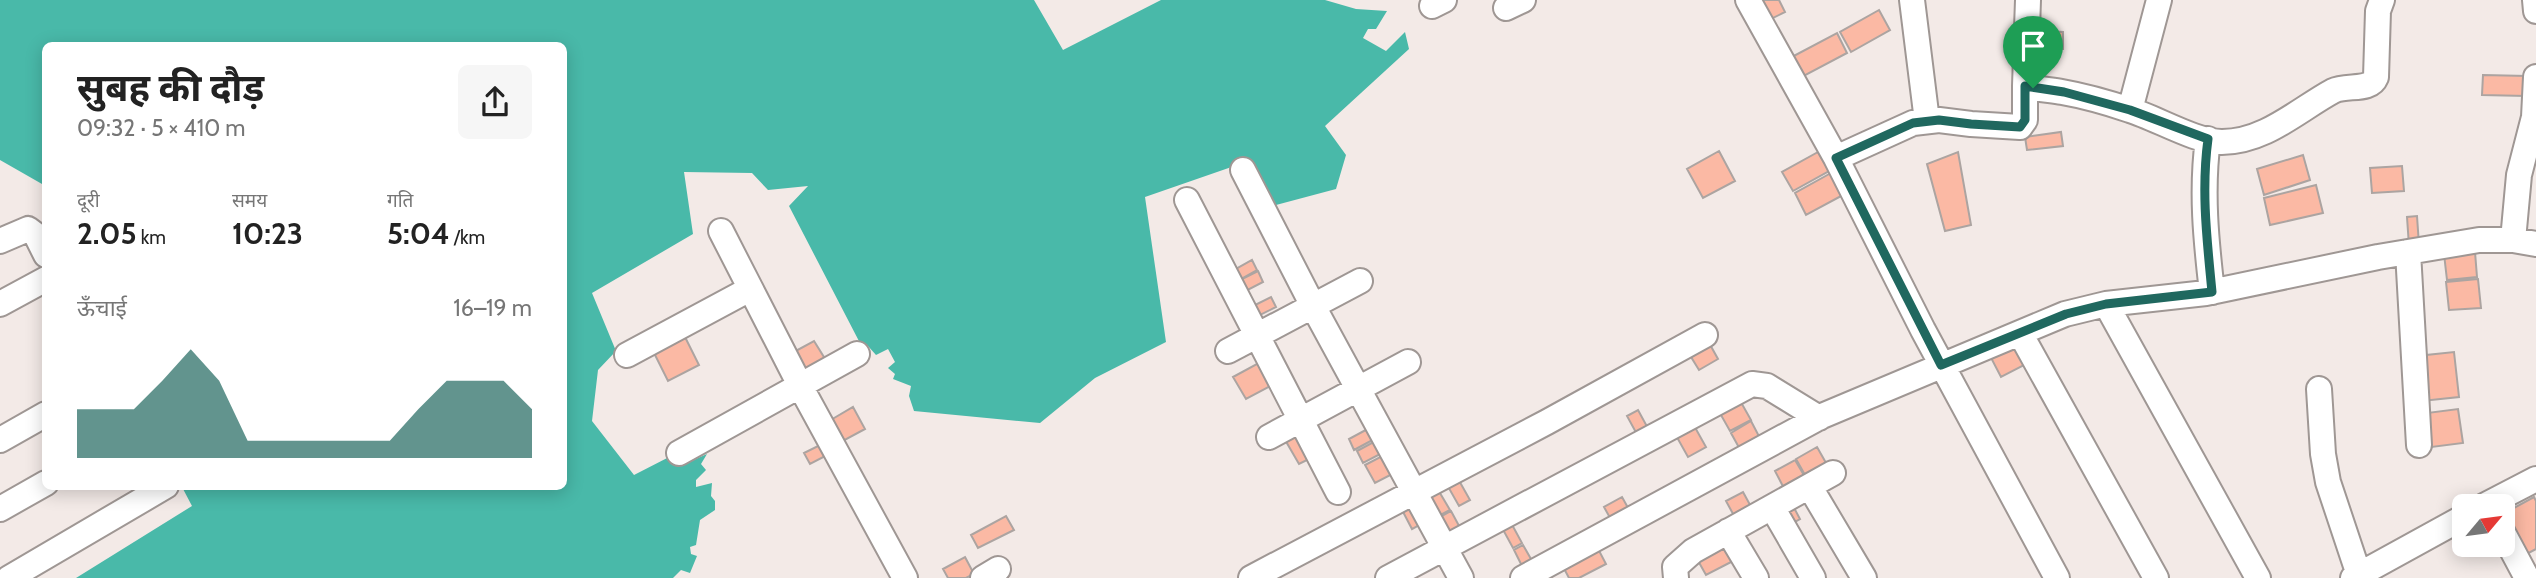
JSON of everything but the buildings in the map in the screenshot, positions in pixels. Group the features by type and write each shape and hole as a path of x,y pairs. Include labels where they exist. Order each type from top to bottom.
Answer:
{"street":[{"path":"1748,0 1836,158 1941,365 2057,578"},
{"path":"1912,0 1927,121"},
{"path":"1836,158 1913,123 1939,120 2020,127 2025,120 2028,0"},
{"path":"2130,110 2159,0"},
{"path":"2025,86 2064,92 2130,110 2208,139 2222,142 2253,135 2295,116 2333,91 2346,86 2368,86 2374,82 2378,11 2382,0"},
{"path":"2535,0 2536,11"},
{"path":"1523,578 1819,418 2066,314 2106,304 2212,292 2479,240 2524,242 2519,175 2534,117 2536,78"},
{"path":"2208,139 2204,216 2212,292"},
{"path":"1243,170 1313,306 1461,578"},
{"path":"1187,200 1338,492"},
{"path":"0,241 23,230 32,230 42,248"},
{"path":"721,231 905,578"},
{"path":"2408,252 2419,445"},
{"path":"0,304 42,281"},
{"path":"1228,351 1360,281"},
{"path":"627,355 750,289"},
{"path":"2106,304 2258,578"},
{"path":"2020,333 2156,578"},
{"path":"1253,578 1705,335"},
{"path":"679,453 857,354"},
{"path":"1269,437 1408,362"},
{"path":"1388,578 1752,384 1767,386 1819,418"},
{"path":"2319,389 2323,454 2328,482 2356,576 2452,524"},
{"path":"0,440 42,416"},
{"path":"1675,578 1674,571 1679,561 1833,473"},
{"path":"2508,494 2536,479"},
{"path":"0,509 42,485"},
{"path":"1810,487 1864,578"},
{"path":"9,578 159,490"},
{"path":"1772,507 1813,578"},
{"path":"1728,531 1756,578"},
{"path":"2515,555 2527,578"}],"water":[{"path":"0,0 1034,0 1063,50 1161,0 1325,0 1356,9 1387,11 1376,29 1368,29 1363,38 1386,51 1405,32 1409,49 1325,126 1346,155 1336,189 1276,205 1243,163 1145,197 1166,342 1095,378 1040,423 914,411 909,396 911,386 893,379 895,374 888,368 895,362 888,349 876,355 868,346 861,345 789,206 808,186 768,190 752,173 684,172 693,234 592,293 616,351 598,370 592,421 634,475 673,455 681,454 689,462 707,454 701,464 706,470 696,480 696,487 712,483 711,496 715,501 715,510 700,520 696,545 690,547 691,554 697,556 690,573 681,570 673,578 76,578 192,506 184,490 567,490 567,42 42,42 42,184 0,160"}],"route":[{"path":"2025,86 2033,88 2064,92 2130,110 2208,139 2204,216 2212,292 2106,304 2066,314 1941,365 1836,158 1913,123 1939,120 2020,127 2025,120 2025,86"}]}
